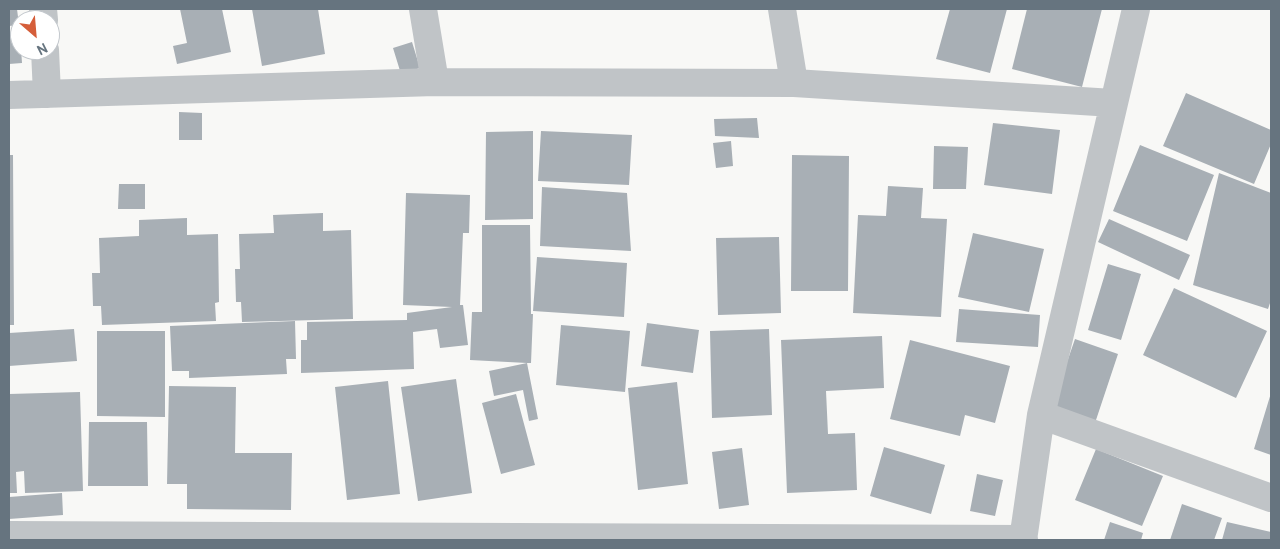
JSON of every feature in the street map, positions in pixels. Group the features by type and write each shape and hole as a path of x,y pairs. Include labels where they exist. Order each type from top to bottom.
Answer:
{"street":[{"path":"423,9 435,82"},
{"path":"782,9 794,83"},
{"path":"9,534 321,538 1023,540 1041,415 1136,9"},
{"path":"46,60 48,94"},
{"path":"9,95 435,82 794,83 1113,103"},
{"path":"1041,415 1271,498"}],"building":[{"path":"9,9 17,9 10,10 9,26"},
{"path":"180,9 222,9 231,52 177,64 173,46 187,43"},
{"path":"252,9 318,9 325,54 262,66"},
{"path":"950,9 1007,9 990,73 936,59"},
{"path":"1027,9 1102,9 1082,87 1012,69"},
{"path":"9,35 10,60 22,60 22,63 9,64"},
{"path":"412,42 420,68 401,74 393,48"},
{"path":"1186,93 1271,130 1271,144 1254,184 1163,146"},
{"path":"179,112 202,113 202,140 179,140"},
{"path":"757,118 759,138 715,136 714,119"},
{"path":"993,123 1060,130 1052,194 984,185"},
{"path":"533,131 533,219 485,220 486,132"},
{"path":"541,131 632,135 629,185 538,181"},
{"path":"731,141 733,166 716,168 713,143"},
{"path":"1140,145 1214,175 1187,241 1113,211"},
{"path":"934,146 968,147 966,189 933,189"},
{"path":"9,155 13,155 14,325 9,325"},
{"path":"792,155 849,156 848,291 791,291"},
{"path":"1219,173 1271,193 1271,300 1268,309 1193,285"},
{"path":"119,184 145,184 145,209 118,209"},
{"path":"888,186 923,188 921,218 947,219 941,317 853,313 858,215 886,216"},
{"path":"542,187 627,193 631,251 540,246"},
{"path":"406,193 470,195 469,233 463,233 460,305 463,305 468,345 440,348 437,329 413,332 414,369 301,373 301,340 307,340 307,322 407,320 407,313 452,307 403,305"},
{"path":"323,213 323,231 351,230 353,319 242,322 241,302 236,302 235,269 240,269 239,234 274,233 273,215"},
{"path":"187,218 187,235 218,234 219,302 215,303 216,321 102,325 101,306 93,306 92,273 100,273 99,238 139,236 139,220"},
{"path":"1109,219 1190,255 1179,280 1098,242"},
{"path":"482,225 530,225 531,314 533,314 531,363 470,360 472,312 482,312"},
{"path":"973,233 1044,249 1029,312 958,297"},
{"path":"779,237 781,313 718,315 716,238"},
{"path":"537,257 627,263 624,317 533,311"},
{"path":"1108,264 1141,274 1121,340 1088,330"},
{"path":"1174,288 1267,331 1236,398 1143,355"},
{"path":"959,309 1040,315 1038,347 956,342"},
{"path":"295,321 296,359 286,359 287,374 189,378 189,371 172,371 170,326"},
{"path":"647,323 699,330 693,373 641,366"},
{"path":"561,325 630,331 625,392 556,385"},
{"path":"74,329 77,361 9,366 9,333"},
{"path":"769,329 772,415 712,418 710,331"},
{"path":"97,331 165,331 165,417 97,416"},
{"path":"882,336 884,388 826,391 828,434 855,433 857,490 787,493 781,340"},
{"path":"1075,339 1118,354 1095,423 1051,408"},
{"path":"910,340 1010,366 995,423 965,415 960,436 890,419"},
{"path":"527,363 538,419 529,421 523,390 494,396 489,371"},
{"path":"456,379 472,493 418,501 401,387"},
{"path":"388,381 400,494 347,500 335,387"},
{"path":"677,382 688,484 638,490 628,388"},
{"path":"169,386 236,387 235,453 292,453 291,510 187,509 187,484 167,484"},
{"path":"80,392 83,491 25,493 24,471 16,472 17,493 9,493 9,394"},
{"path":"1271,393 1271,455 1254,449"},
{"path":"516,394 535,465 501,474 482,403"},
{"path":"89,422 147,422 148,486 88,486"},
{"path":"884,447 945,465 931,514 870,496"},
{"path":"742,448 749,505 719,509 712,452"},
{"path":"1096,449 1163,476 1142,526 1075,500"},
{"path":"977,474 1003,480 995,516 970,511"},
{"path":"62,493 63,515 9,519 9,497"},
{"path":"1182,504 1222,518 1214,540 1170,540"},
{"path":"1110,522 1143,533 1141,540 1104,540"},
{"path":"1227,522 1271,532 1271,540 1222,540"}]}
